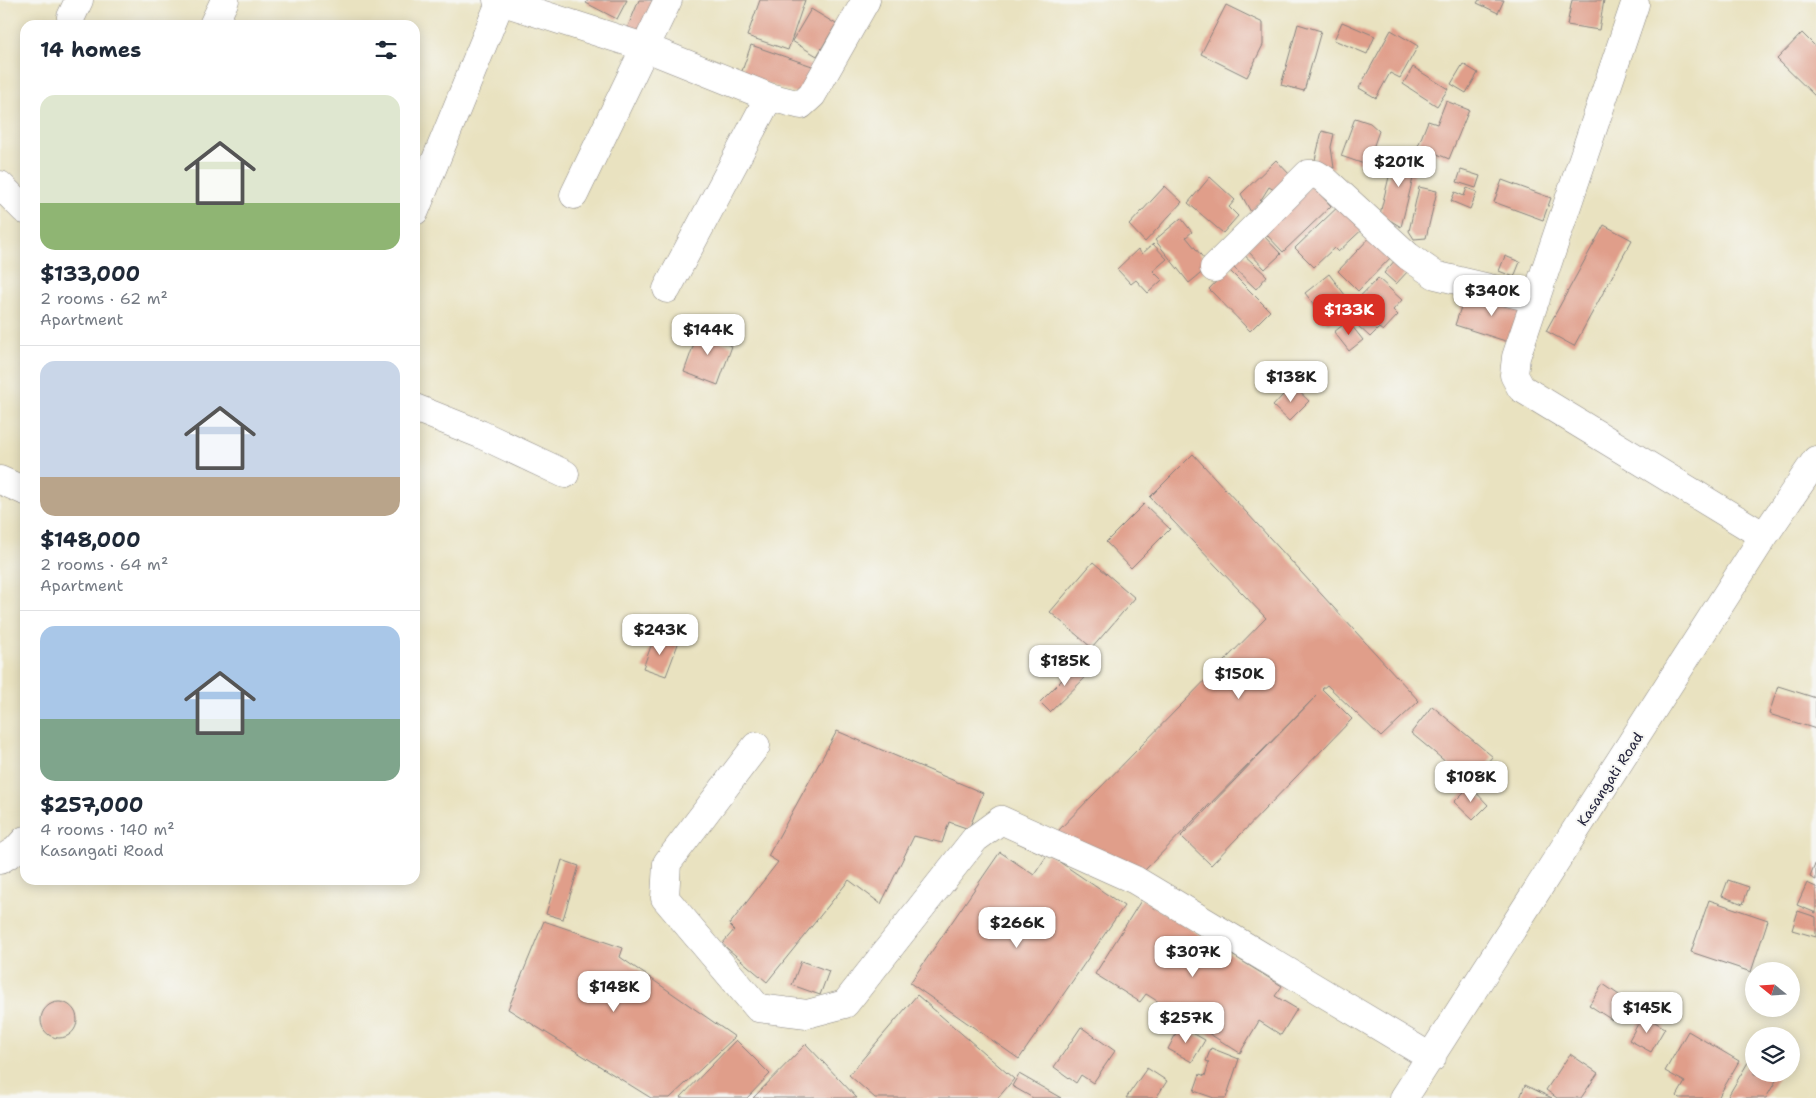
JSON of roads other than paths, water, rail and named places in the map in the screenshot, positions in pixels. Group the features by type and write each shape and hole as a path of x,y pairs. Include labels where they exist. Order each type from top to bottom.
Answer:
{"street":[{"path":"215,20 225,0"},
{"path":"420,198 499,0 644,47 769,97 802,105 812,95 866,0"},
{"path":"574,195 668,0"},
{"path":"1635,4 1516,357 1514,375 1521,388 1764,536"},
{"path":"667,289 769,97"},
{"path":"1214,268 1308,174 1316,174 1408,256 1435,275 1536,299"},
{"path":"0,184 20,205"},
{"path":"420,410 480,434 564,474"},
{"name":"Kasangati Road","path":"1404,1098 1432,1058 1764,536 1816,460"},
{"path":"0,480 20,489"},
{"path":"756,746 667,863 665,898 758,1008 807,1014 845,1004 975,839 1001,820 1135,880 1432,1058"},
{"path":"0,860 20,846"}]}
